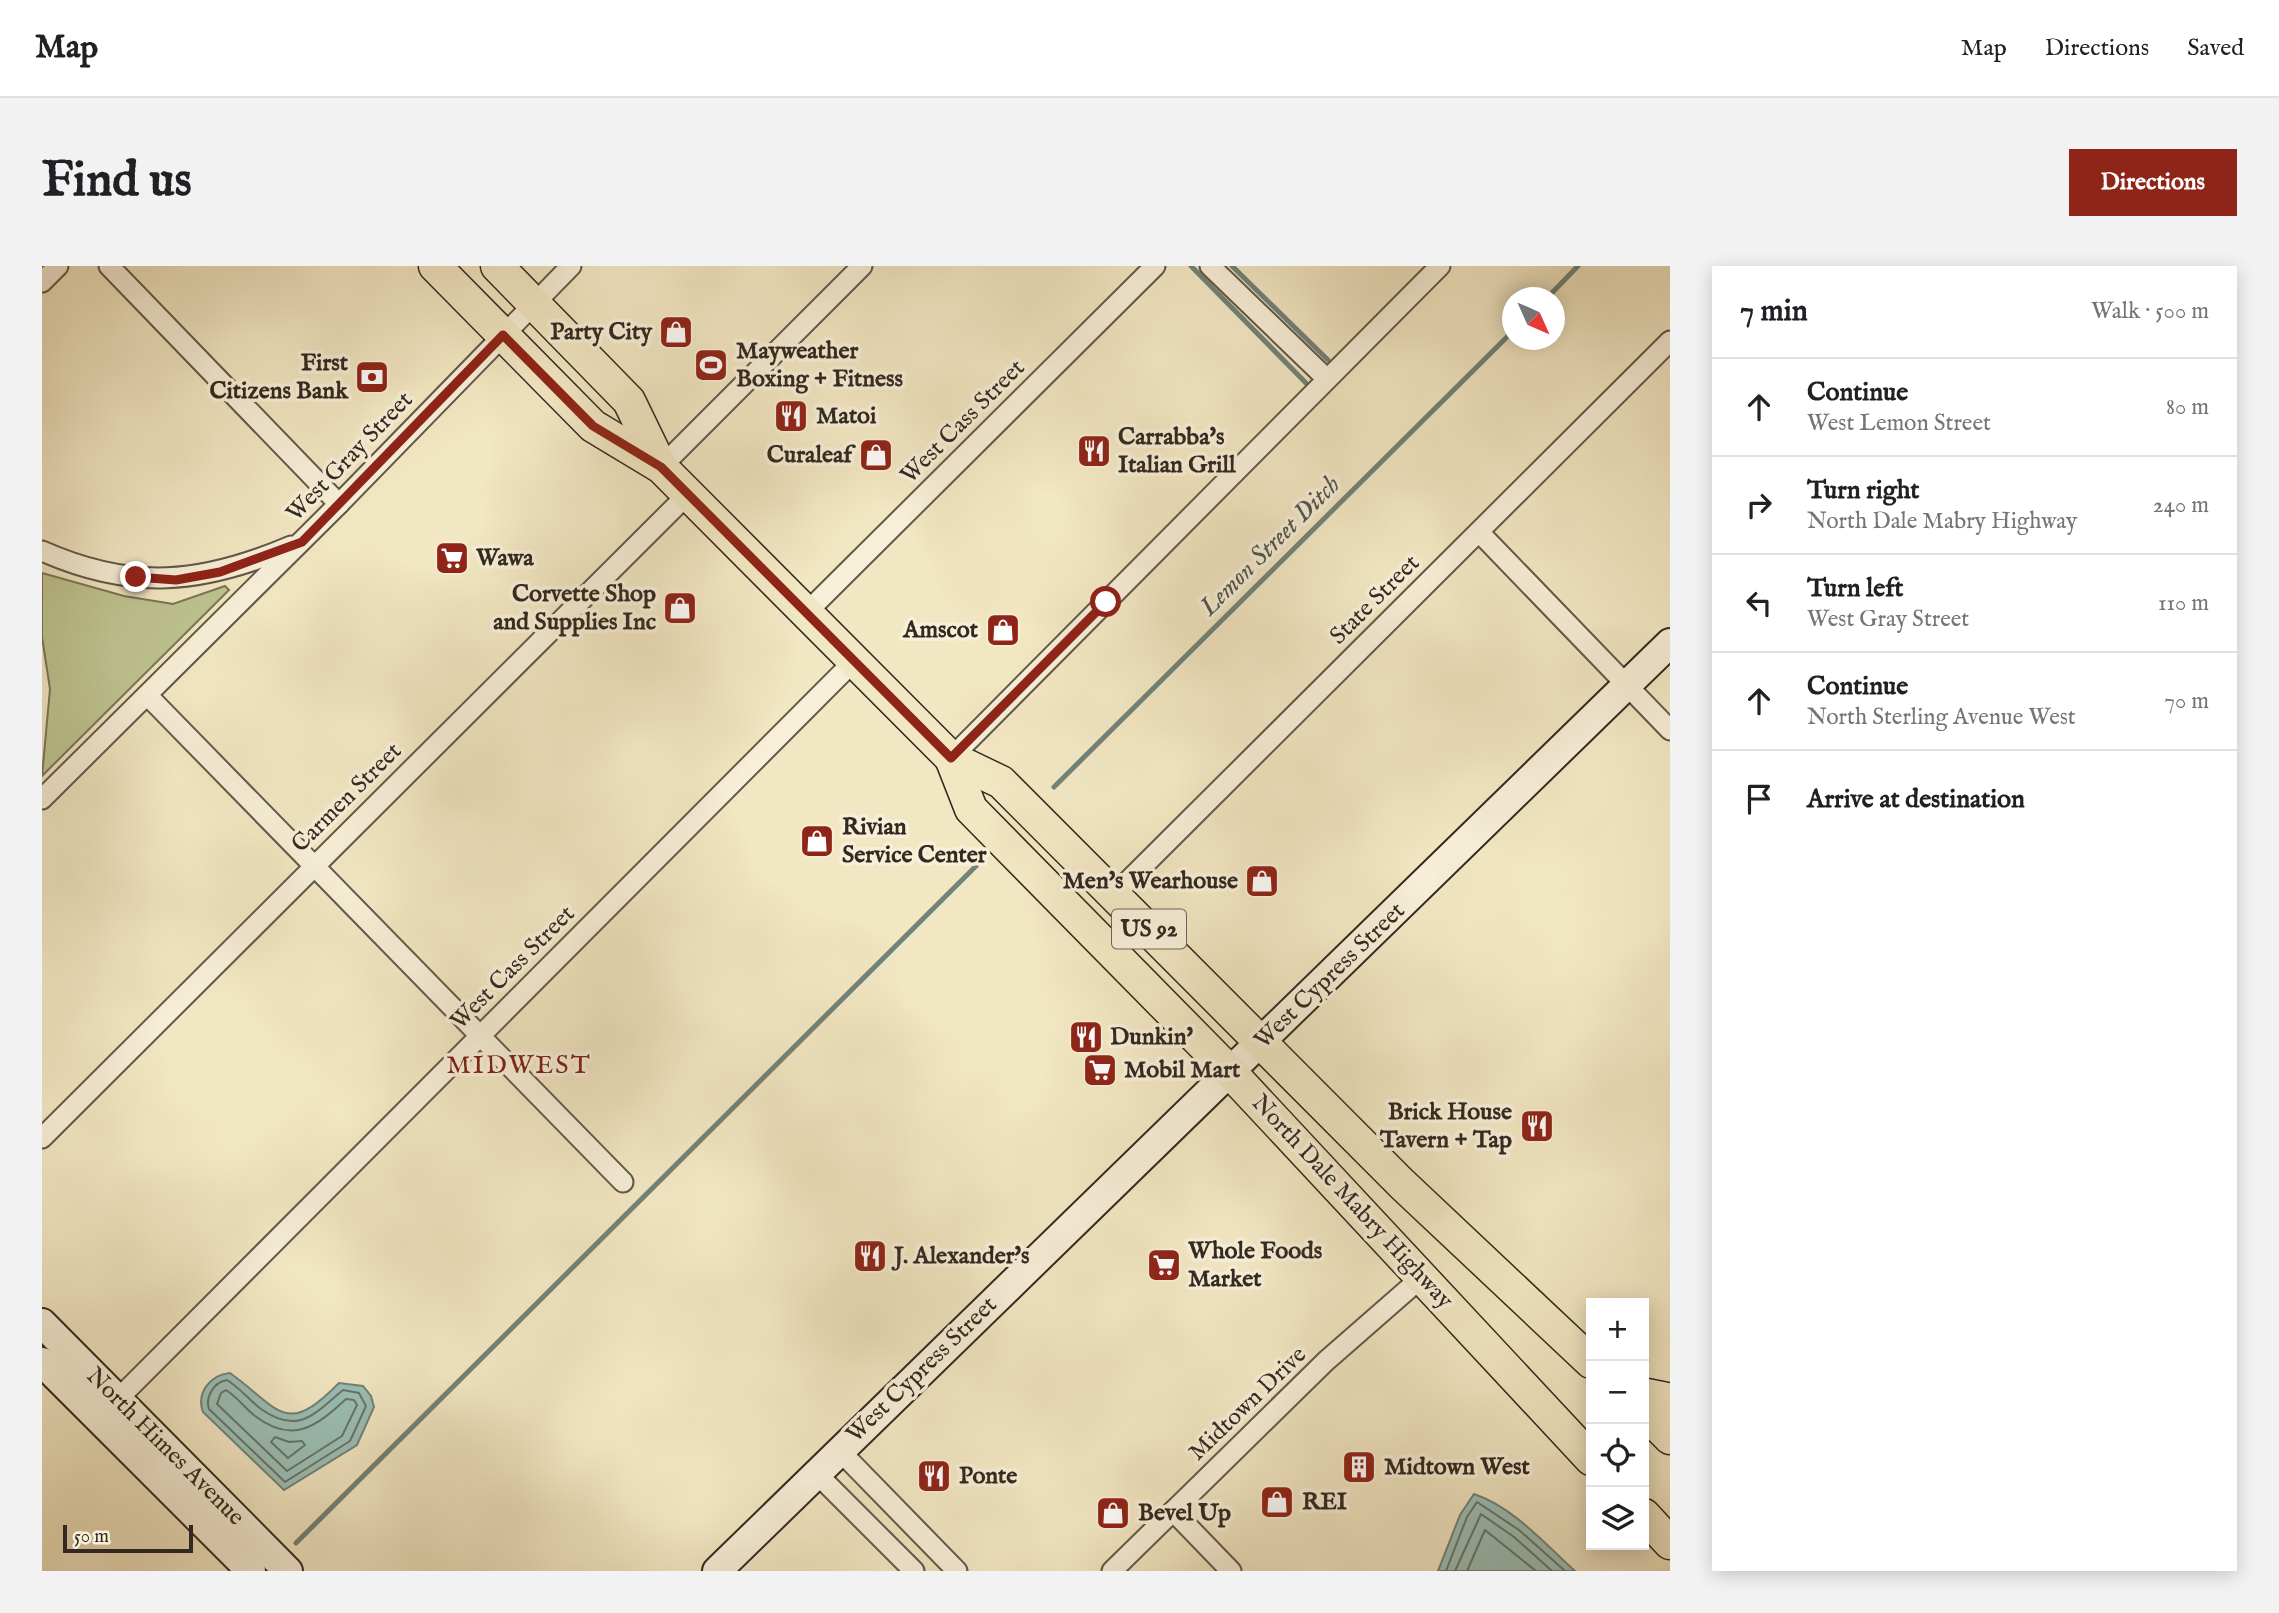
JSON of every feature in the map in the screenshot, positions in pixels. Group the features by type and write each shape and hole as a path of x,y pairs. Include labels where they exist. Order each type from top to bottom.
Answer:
{"highway":[{"path":"1649,1398 1670,1402"}],"main road":[{"name":"North Dale Mabry Highway","path":"435,266 593,426 661,467 951,758 1001,782 1402,1184 1590,1361"},
{"name":"North Dale Mabry Highway","path":"496,266 629,401 661,467"},
{"name":"North Dale Mabry Highway","path":"951,758 971,809 1231,1073 1586,1454"},
{"path":"1649,1417 1670,1438"},
{"path":"1649,1520 1670,1543"}],"street":[{"path":"42,282 58,266"},
{"path":"109,266 339,504"},
{"name":"West Gray Street","path":"42,799 302,542 571,266"},
{"path":"661,467 862,266"},
{"name":"West Cass Street","path":"807,612 1155,266"},
{"path":"1210,266 1327,379"},
{"path":"951,758 1440,266"},
{"name":"State Street","path":"1114,895 1670,341"},
{"name":"Carmen Street","path":"42,1138 688,495"},
{"path":"1479,532 1670,730"},
{"path":"42,551 80,568 176,580 230,568 302,542"},
{"name":"West Cypress Street","path":"717,1571 1670,643"},
{"name":"West Cass Street","path":"118,1399 855,661"},
{"path":"148,696 623,1182"},
{"name":"Midtown Drive","path":"1112,1571 1333,1355 1422,1277"},
{"name":"North Himes Avenue","path":"42,1323 288,1571"},
{"path":"42,1342 101,1396 118,1399"},
{"name":"North Himes Avenue","path":"42,1362 152,1472 165,1467 253,1570"},
{"path":"839,1450 957,1571"},
{"path":"816,1473 914,1571"},
{"path":"1173,1511 1231,1571"}],"green space":[{"path":"42,573 124,596 173,604 225,586 229,590 42,776 50,689 42,637"}],"water":[{"path":"230,1373 283,1412 306,1410 339,1383 363,1386 371,1396 374,1407 357,1445 284,1490 203,1412 201,1398 206,1386 216,1377"},
{"path":"1474,1494 1515,1517 1575,1571 1438,1571 1460,1515"}],"waterway":[{"path":"1191,266 1306,383"},
{"path":"1232,266 1328,360"},
{"name":"Lemon Street Ditch","path":"1558,287 1578,266"},
{"name":"Lemon Street Ditch","path":"1054,787 1502,342"},
{"path":"296,1543 978,864"}],"place":[{"name":"Party City","path":"676,332"},
{"name":"Mayweather Boxing + Fitness","path":"711,365"},
{"name":"First Citizens Bank","path":"372,377"},
{"name":"Matoi","path":"791,416"},
{"name":"Carrabba's Italian Grill","path":"1094,451"},
{"name":"Curaleaf","path":"876,455"},
{"name":"Wawa","path":"452,558"},
{"name":"Corvette Shop and Supplies Inc","path":"680,608"},
{"name":"Amscot","path":"1003,630"},
{"name":"Rivian Service Center","path":"817,841"},
{"name":"Men's Wearhouse","path":"1262,881"},
{"name":"Dunkin'","path":"1086,1037"},
{"name":"Mobil Mart","path":"1100,1070"},
{"name":"Brick House Tavern + Tap","path":"1537,1126"},
{"name":"J. Alexander's","path":"870,1256"},
{"name":"Whole Foods Market","path":"1164,1265"},
{"name":"Midtown West","path":"1359,1467"},
{"name":"Ponte","path":"934,1476"},
{"name":"REI","path":"1277,1502"},
{"name":"Bevel Up","path":"1113,1513"}],"district":[{"name":"MIDWEST","path":"519,1065"}],"route":[{"path":"136,577 176,580 220,572 302,542 503,335 593,426 661,467 951,758 1106,602"}]}
